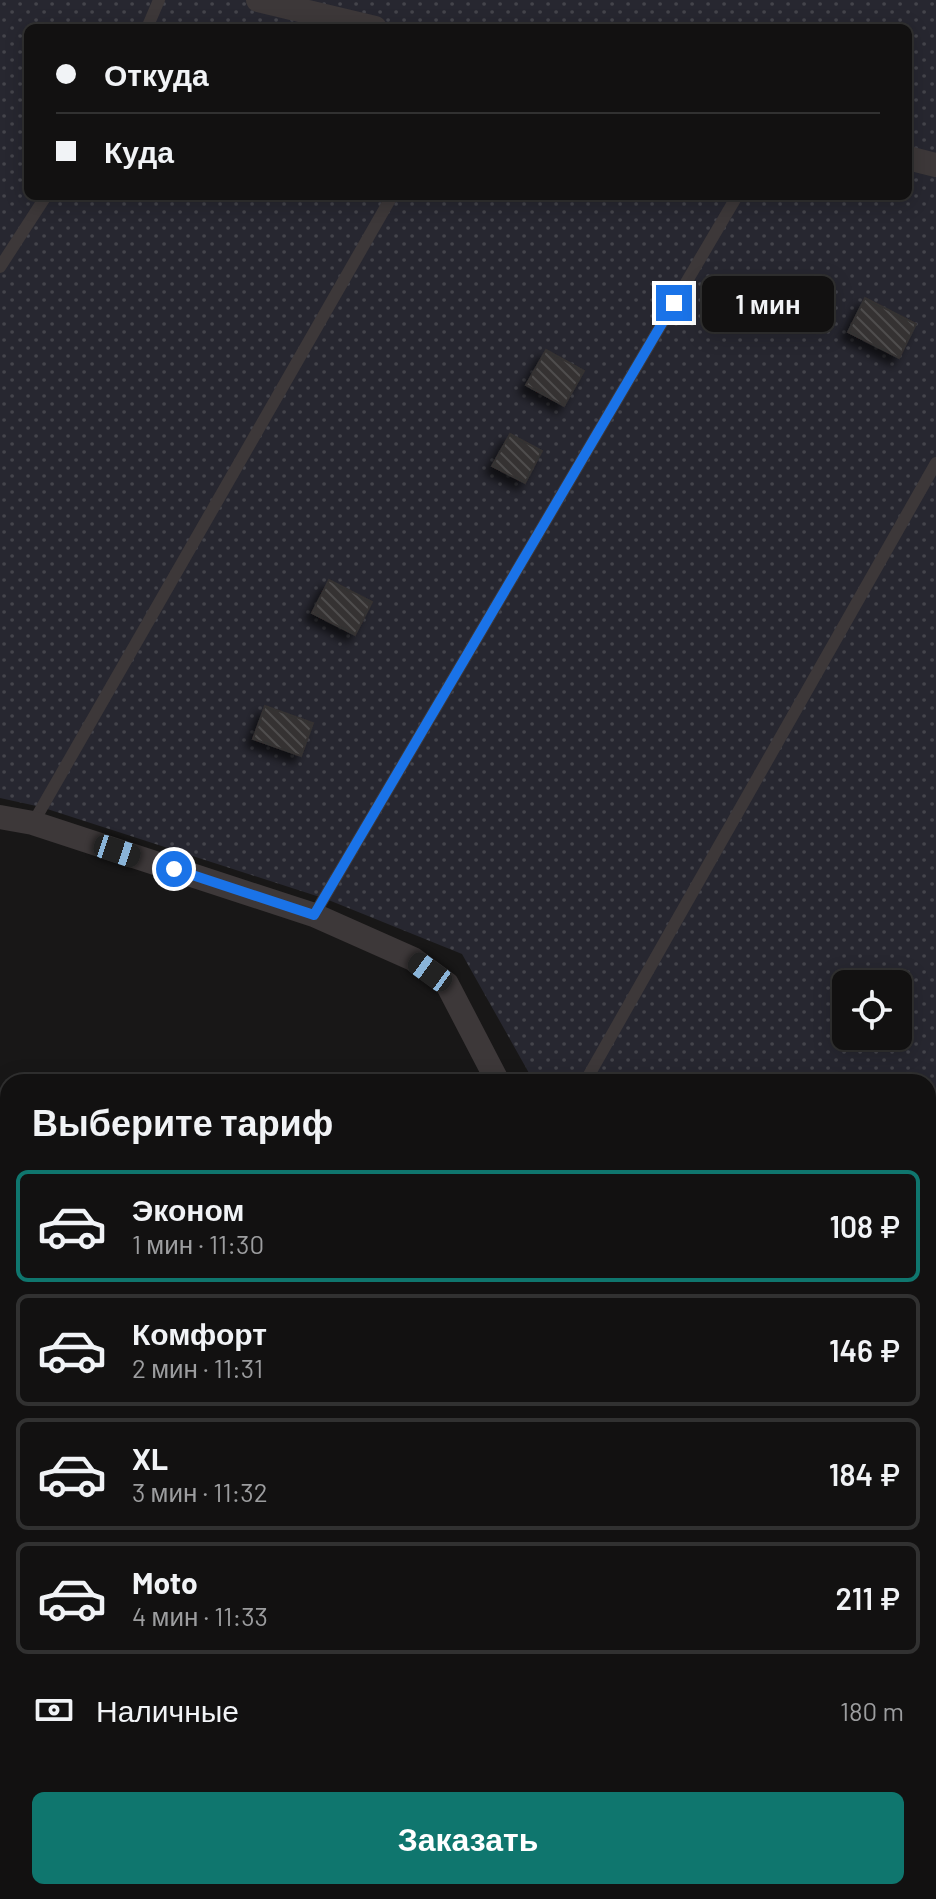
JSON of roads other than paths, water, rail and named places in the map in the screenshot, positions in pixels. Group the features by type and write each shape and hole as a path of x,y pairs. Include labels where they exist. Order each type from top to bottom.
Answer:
{"street":[{"path":"258,0 358,24"},
{"path":"912,159 936,165"},
{"path":"0,817 33,823 314,915 413,959 447,984 494,1074"}],"lane":[{"path":"149,24 159,0"},
{"path":"0,267 43,200"},
{"path":"33,823 390,200"},
{"path":"314,915 735,200"},
{"path":"590,1074 936,463"}]}
